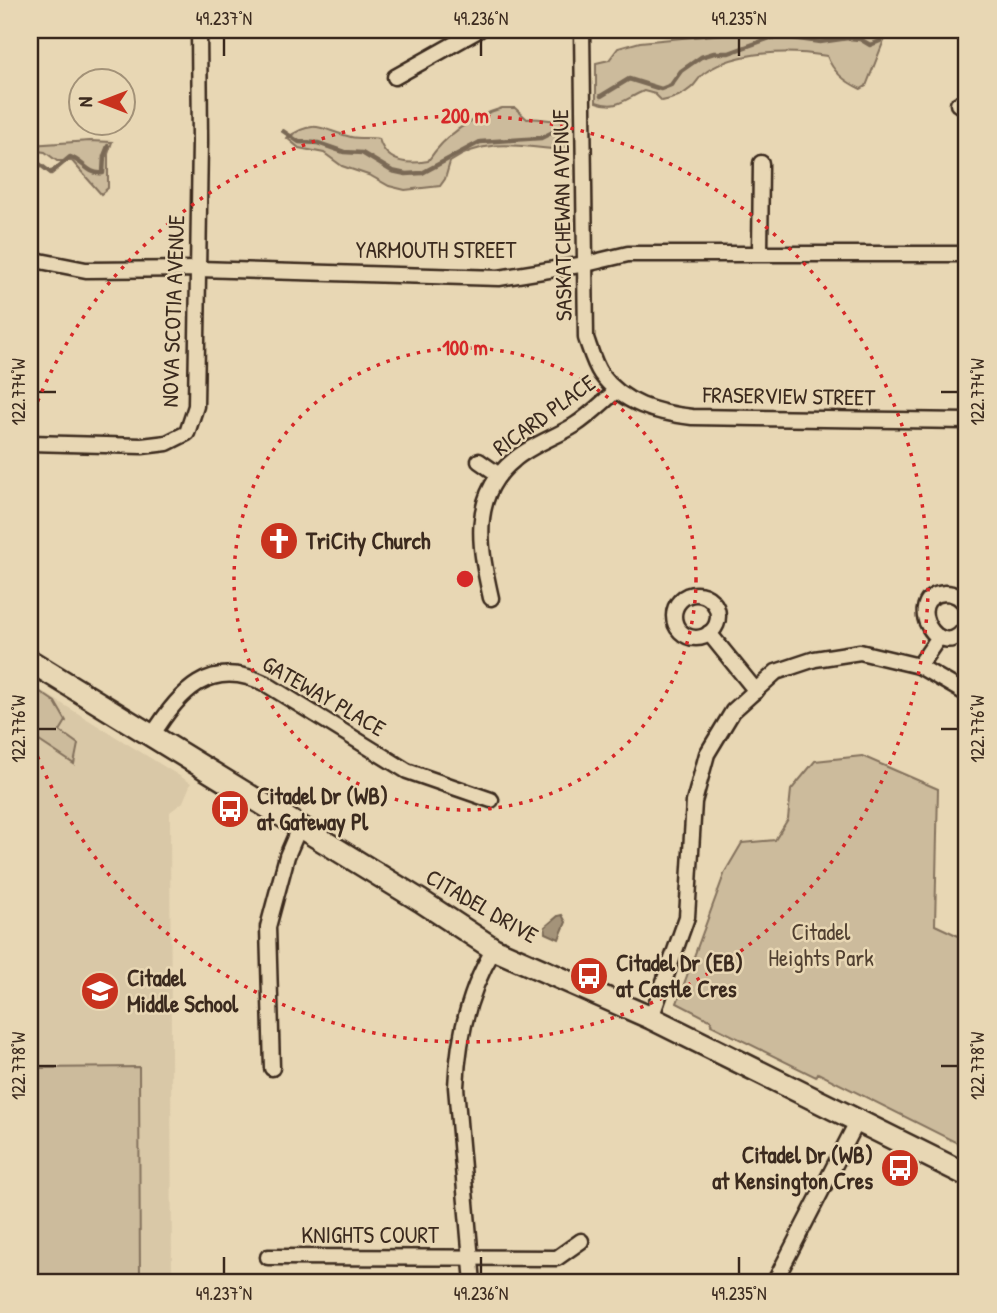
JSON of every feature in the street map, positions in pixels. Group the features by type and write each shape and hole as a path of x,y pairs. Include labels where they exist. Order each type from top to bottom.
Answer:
{"street":[{"name":"NOVA SCOTIA AVENUE","path":"30,443 142,446 167,443 187,433 196,406 199,30"},
{"path":"395,76 479,30"},
{"name":"SASKATCHEWAN AVENUE","path":"582,30 586,338 599,372 616,391"},
{"path":"760,253 761,163"},
{"name":"YARMOUTH STREET","path":"30,259 86,270 199,268 499,278 586,264 628,254 967,254"},
{"name":"FRASERVIEW STREET","path":"616,391 656,412 692,418 967,422"},
{"name":"RICARD PLACE","path":"491,598 481,553 481,522 491,485 514,459 578,424 616,391"},
{"name":"RICARD PLACE","path":"479,461 499,475"},
{"path":"967,607 960,597 954,594 939,595 927,605 925,620 927,627 939,637 953,638 967,625"},
{"path":"709,633 756,691"},
{"path":"919,666 939,637"},
{"path":"650,1018 687,917 694,802 707,754 733,711 776,672 827,657 860,652 919,666 967,694"},
{"name":"CITADEL DRIVE","path":"30,661 421,901 494,949 650,1018 967,1175"},
{"name":"GATEWAY PLACE","path":"152,737 178,697 188,688 215,677 245,676 265,684 407,771 491,800"},
{"path":"272,1068 268,927 287,856 299,828"},
{"path":"473,1283 457,1059 479,973 494,949"},
{"path":"774,1283 858,1120"},
{"name":"KNIGHTS COURT","path":"268,1257 557,1258 581,1241"}],"shaded area":[{"name":"Citadel Middle School","path":"30,684 191,783 183,802 170,812 172,1283 30,1283"},
{"path":"562,915 566,922 559,939 546,933 545,927"}],"green space":[{"path":"730,30 888,30 866,86 861,89 840,76 827,56 780,53 733,59 704,74 688,91 670,99 662,101 655,94 644,91 616,104 596,102 596,63 609,60 618,48 640,42 724,34"},
{"path":"502,108 515,108 527,119 565,120 565,146 561,150 518,145 476,149 450,162 440,186 405,190 342,166 324,153 299,148 287,138 305,128 319,127 351,137 379,139 387,153 398,160 428,161 460,128 480,116"},
{"path":"112,142 108,154 108,188 101,194 72,161 57,161 45,152 30,150 30,145"},
{"path":"30,685 55,702 66,721 60,731 78,744 74,764 30,735"},
{"name":"Citadel Heights Park","path":"862,756 938,789 935,925 967,940 967,1148 818,1073 816,1077 711,1025 712,1021 677,1003 725,872 742,843 775,840 788,819 791,790 815,761"},
{"path":"139,1067 140,1281 30,1281 30,1068"}],"waterway":[{"path":"601,96 629,79 661,89 671,85 681,71 701,57 714,53 729,53 770,38 820,42 848,38 860,39 870,45 880,41 883,30"},
{"path":"283,131 299,142 318,143 344,152 362,153 392,171 406,174 422,173 480,142 541,138 563,127"},
{"path":"30,160 51,173 70,157 93,172 103,173 104,156 108,146"}],"place":[{"name":"TriCity Church","path":"279,541"},
{"name":"Citadel Dr (WB) at Gateway Pl","path":"230,809"},
{"name":"Citadel Dr (EB) at Castle Cres","path":"589,976"},
{"name":"Citadel Middle School","path":"100,991"},
{"name":"Citadel Dr (WB) at Kensington Cres","path":"900,1168"}]}
